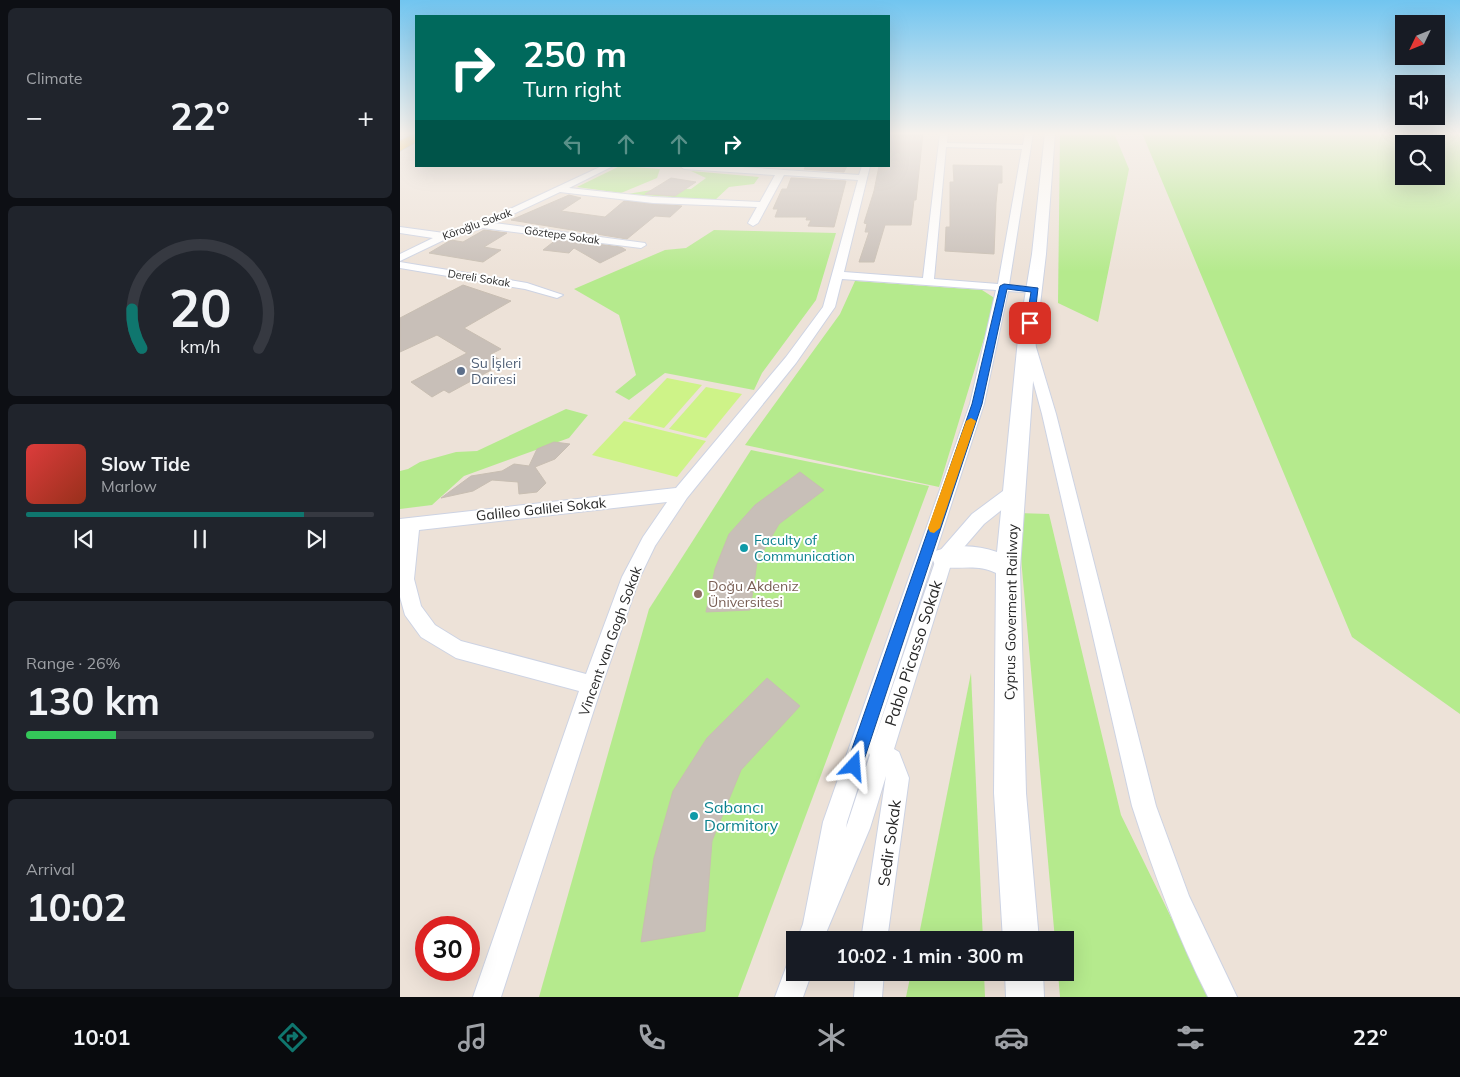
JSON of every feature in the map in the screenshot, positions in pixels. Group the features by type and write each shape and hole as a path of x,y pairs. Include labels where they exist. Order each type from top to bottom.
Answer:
{"main road":[{"name":"Cyprus Goverment Railway","path":"1020,931 1010,794 1008,568 1027,339 1035,290 1046,180"},
{"path":"944,558 964,554 979,555 1008,568"},
{"path":"1025,981 1026,997"}],"street":[{"name":"Köroğlu Sokak","path":"400,258 444,236 483,225 582,180"},
{"path":"753,223 777,180"},
{"name":"Vincent van Gogh Sokak","path":"487,997 592,685 631,577 649,542 681,494 814,330 829,307 864,180"},
{"path":"928,281 940,180"},
{"name":"Pablo Picasso Sokak","path":"813,931 835,822 977,404 1004,286 1021,180"},
{"path":"561,190 653,200 764,205"},
{"name":"Göztepe Sokak","path":"483,225 641,245"},
{"path":"400,230 444,236"},
{"name":"Dereli Sokak","path":"400,265 527,286 556,295"},
{"path":"839,275 1004,286 1035,290"},
{"path":"1027,339 1049,414 1144,806 1164,868 1191,934 1223,997"},
{"name":"Pablo Picasso Sokak","path":"813,931 858,828 880,752 944,558 978,519 1013,492"},
{"name":"Galileo Galilei Sokak","path":"406,524 681,494"},
{"path":"406,524 405,579 412,609 428,632 456,649 592,685"},
{"name":"Sedir Sokak","path":"875,931 898,778 892,760 880,752"},
{"path":"789,997 795,981"},
{"path":"868,997 869,981"}],"green space":[{"path":"592,180 653,180 621,193 577,187"},
{"path":"704,180 757,180 754,184 729,187 715,200 628,194 660,189 691,189"},
{"path":"1059,180 1127,180 1098,322 1058,303"},
{"path":"1161,180 1395,180 1395,185 1445,185 1445,180 1460,180 1460,714 1352,637"},
{"path":"714,230 836,233 816,300 762,373 754,390 665,373 629,400 615,392 636,375 619,315 574,289 665,250 686,248"},
{"path":"855,281 982,290 996,299 939,487 745,445 840,314"},
{"path":"667,378 702,385 664,428 628,419"},
{"path":"706,387 742,394 706,438 669,429"},
{"path":"566,409 588,415 569,438 464,476 432,505 400,509 400,471 420,462 456,452 477,451"},
{"path":"624,421 706,441 677,477 592,455"},
{"path":"751,450 929,486 738,997 539,997 649,609"},
{"path":"1017,513 1049,514 1121,815 1210,997 1060,997 1059,981 1074,981 1074,931 1054,931"},
{"path":"971,673 983,931 920,931"},
{"path":"909,981 984,981 985,997 906,997"}],"building":[{"path":"669,180 696,182 675,196 645,194"},
{"path":"790,180 846,181 834,227 808,226 811,220 806,220 807,217 775,217 778,209 773,209 782,189 787,189"},
{"path":"876,180 918,180 911,225 885,225 874,262 859,262 869,232 865,232 867,224 864,223"},
{"path":"954,180 1002,180 1002,183 998,183 994,254 945,251 946,227 950,227 950,182 954,182"},
{"path":"569,195 581,198 561,211 605,217 624,201 682,206 670,217 655,216 627,239 511,220"},
{"path":"484,230 507,233 484,247 501,250 483,262 429,253 451,240 463,242"},
{"path":"557,239 621,247 626,250 600,263 574,248 569,253 543,250"},
{"path":"463,285 511,301 464,328 501,349 491,354 500,360 489,366 493,369 449,393 444,390 432,397 411,382 467,353 437,335 400,352 400,318"},
{"path":"554,442 570,444 555,459 535,467 546,483 537,492 519,494 518,482 492,480 473,491 441,498 471,476 502,471 514,464 529,466 537,449"},
{"name":"Faculty of Communication","path":"800,472 824,490 779,524 757,562 750,610 706,612 715,569 729,534 755,505"},
{"name":"Sabancı Dormitory","path":"767,678 800,706 741,770 712,841 705,931 641,942 654,858 673,791 707,738"}],"slow traffic":[{"path":"934,528 971,421"}],"place":[{"name":"Su İşleri Dairesi","path":"461,371"},
{"name":"Faculty of Communication","path":"744,548"},
{"name":"Doğu Akdeniz Üniversitesi","path":"698,594"},
{"name":"Sabancı Dormitory","path":"694,816"}],"route":[{"path":"854,766 977,404 1004,286 1035,290 1030,323"}]}
